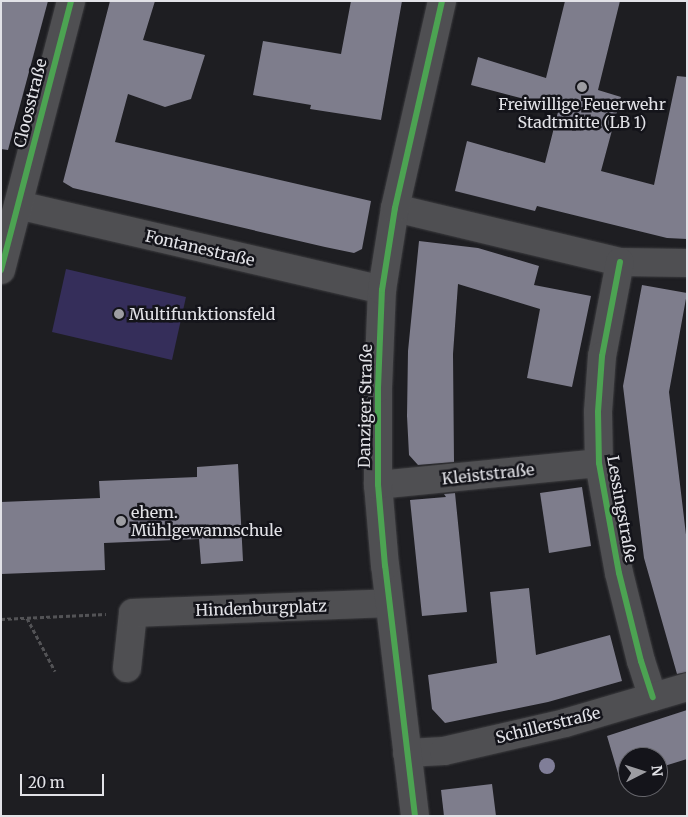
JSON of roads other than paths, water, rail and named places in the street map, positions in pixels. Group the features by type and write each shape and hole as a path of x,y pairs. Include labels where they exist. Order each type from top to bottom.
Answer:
{"street":[{"name":"Cloosstraße","path":"1,270 71,1"},
{"name":"Danziger Straße","path":"415,816 389,603 378,485 378,388 382,290 395,208 442,1"},
{"name":"Fontanestraße","path":"18,205 382,290"},
{"path":"395,208 620,262 687,263"},
{"name":"Lessingstraße","path":"620,262 602,356 598,412 599,463 619,573 640,661 652,698"},
{"name":"Kleiststraße","path":"378,485 599,463"},
{"name":"Hindenburgplatz","path":"127,668 133,613 389,603"},
{"name":"Schillerstraße","path":"407,753 454,748 565,723 687,687"}],"place":[{"name":"Freiwillige Feuerwehr Stadtmitte (LB 1)","path":"582,87"},
{"name":"Multifunktionsfeld","path":"119,314"},
{"name":"ehem. Mühlgewannschule","path":"121,521"}]}
